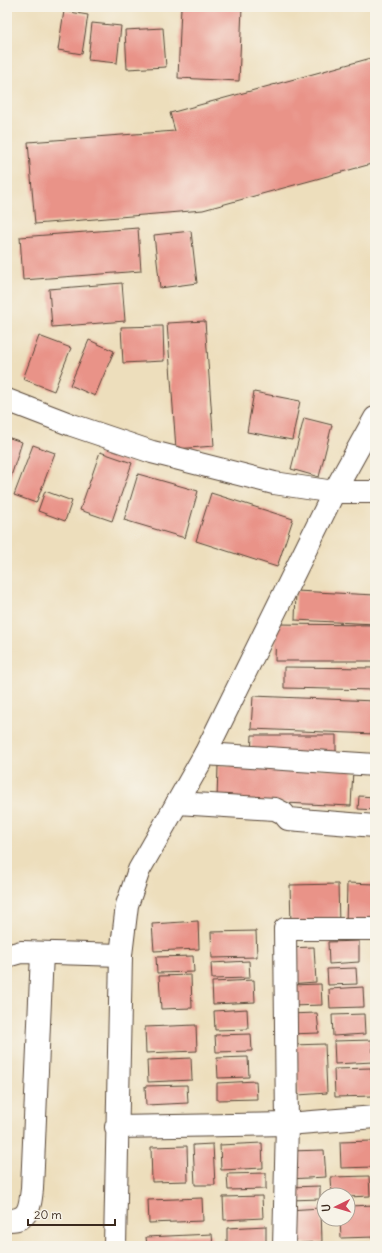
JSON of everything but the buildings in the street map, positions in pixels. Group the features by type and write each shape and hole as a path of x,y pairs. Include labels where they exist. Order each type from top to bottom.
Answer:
{"street":[{"path":"7,400 72,425 152,452 274,483 334,492 375,492"},
{"path":"115,1246 116,1127 121,955 128,905 139,870 206,754 334,492 375,418"},
{"path":"206,754 375,765"},
{"path":"177,803 275,809 283,813 288,819 375,826"},
{"path":"284,1246 287,1124 284,929 375,930"},
{"path":"7,956 21,952 121,955"},
{"path":"7,1220 22,1218 27,1213 30,1205 42,953"},
{"path":"116,1127 287,1124 375,1117"}]}
